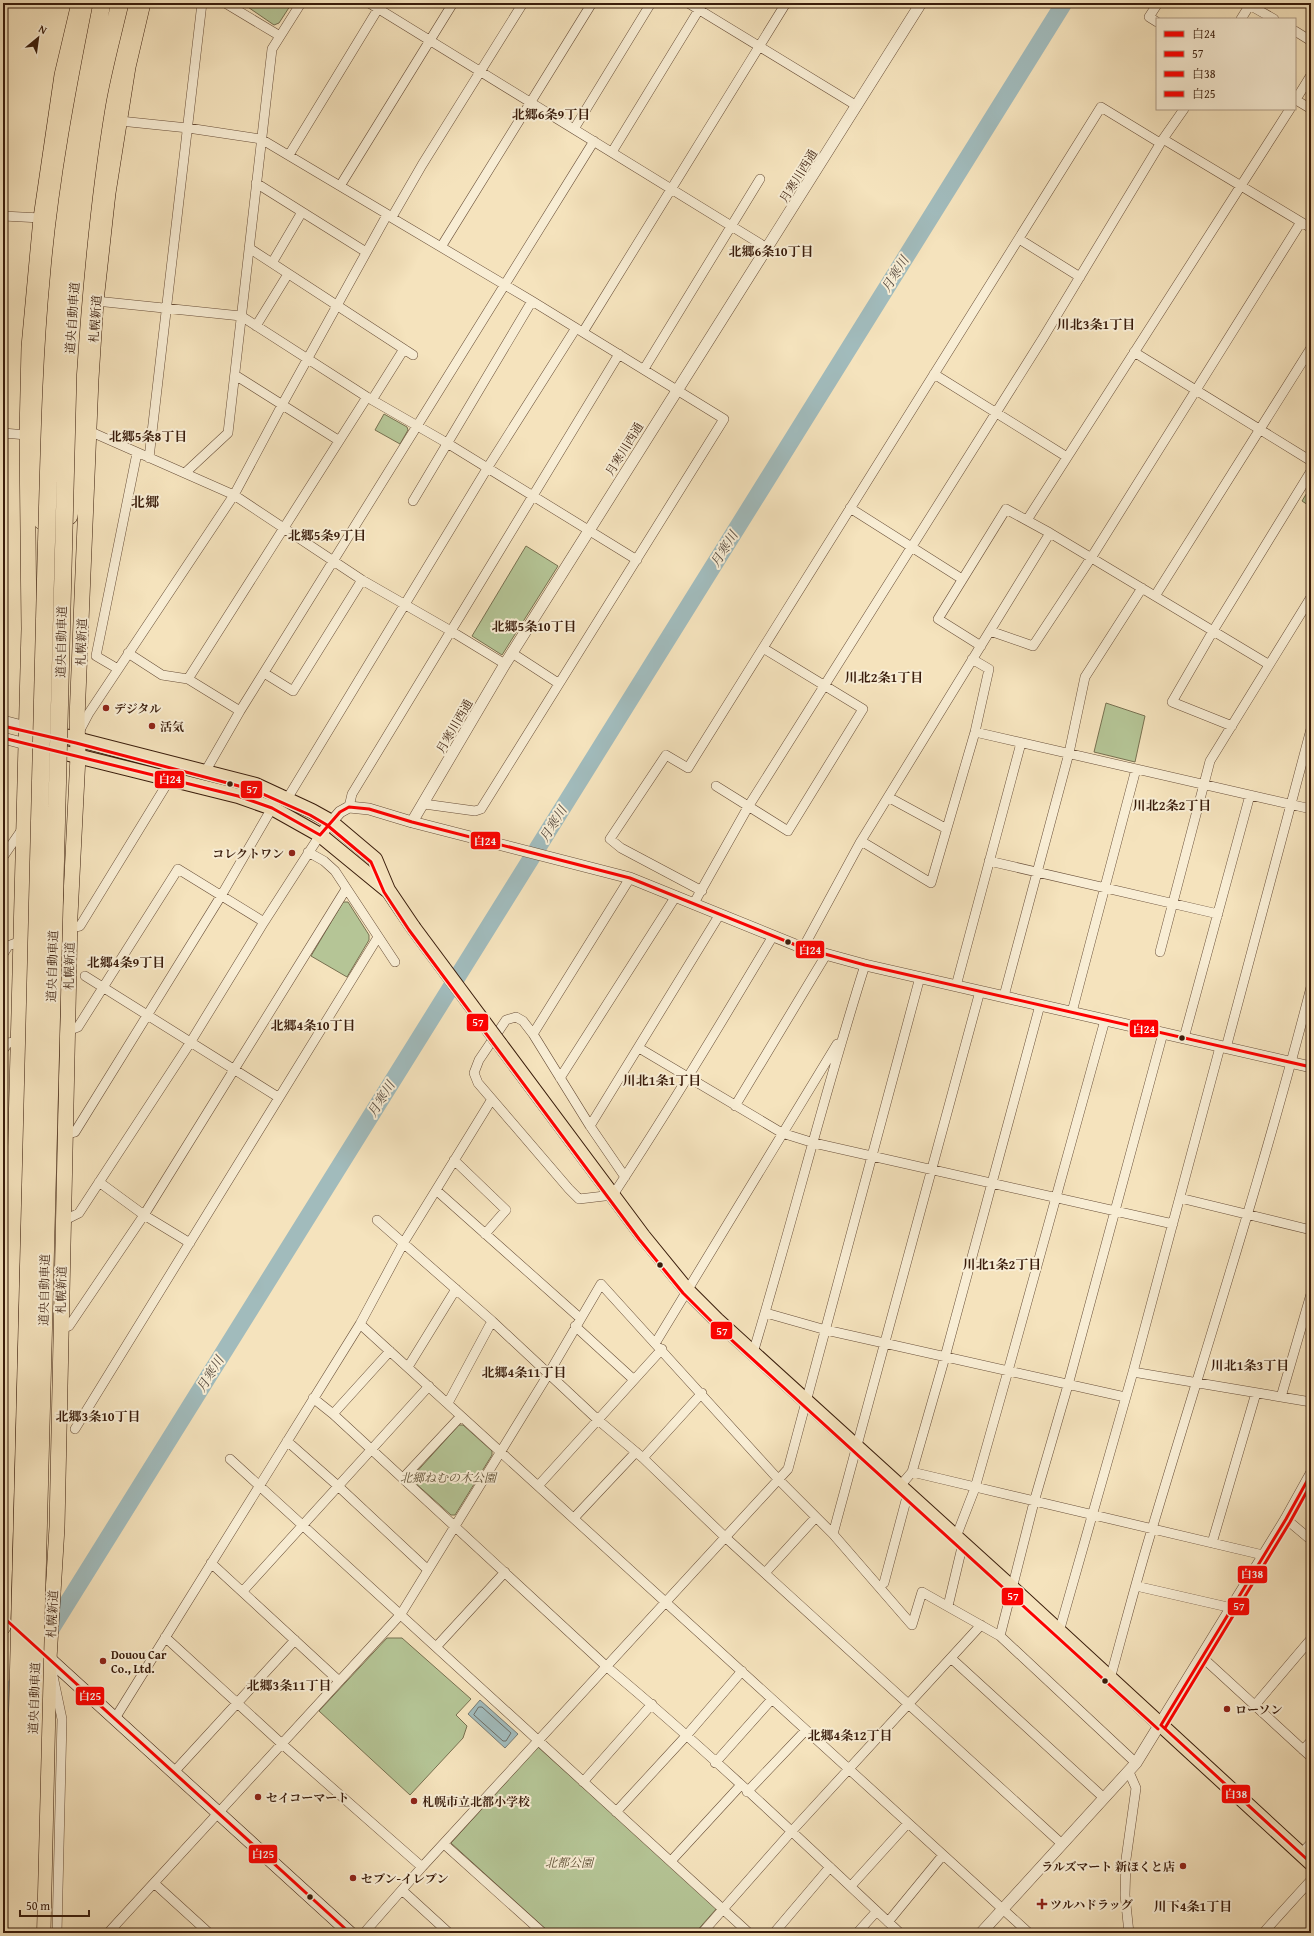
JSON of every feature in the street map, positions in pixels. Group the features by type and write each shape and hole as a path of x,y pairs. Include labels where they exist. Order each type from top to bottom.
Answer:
{"highway":[{"path":"3,1628 6,1531 10,1152 19,1041 25,826 26,727 30,629 27,435 30,322 41,218 62,75 79,3"},
{"path":"46,559 39,501 38,403 44,293 70,82 88,3"},
{"name":"道央自動車道","path":"12,1933 46,559 52,374 59,276 78,127 102,3"},
{"name":"道央自動車道","path":"28,1933 68,374 80,228 98,102 120,3"},
{"path":"63,550 74,489 89,254 106,111 132,3"},
{"name":"札幌新道","path":"43,1933 49,1659 57,1527 60,1330 70,928 78,756 77,738 90,379 96,301 108,193 128,67 143,3"}],"main road":[{"path":"26,727 77,738 256,786 287,799 330,821 374,859 388,890 413,928 644,1236 687,1290 717,1320 960,1540 1306,1858"},
{"path":"26,744 238,796 272,808 320,835 388,890"},
{"path":"3,1617 114,1720 350,1933"}],"street":[{"path":"149,458 202,3"},
{"path":"185,473 228,434 272,49 301,3"},
{"path":"369,3 380,6 480,72 767,248"},
{"path":"340,186 453,3"},
{"path":"387,216 392,217 422,165 523,3"},
{"path":"441,248 592,3"},
{"path":"574,129 651,3"},
{"path":"688,3 701,6 759,46 857,106"},
{"path":"287,799 488,468 579,330 786,3"},
{"name":"月寒川西通","path":"412,822 424,804 512,652 921,3"},
{"path":"1156,21 1149,17 1158,3"},
{"path":"227,4 280,36"},
{"path":"1242,18 1249,4 1272,18"},
{"path":"289,155 380,6"},
{"path":"612,152 701,6"},
{"path":"1296,32 1311,41"},
{"path":"1296,98 1311,74"},
{"path":"1296,101 1311,109"},
{"path":"702,891 621,848 610,838 666,755 688,768 1101,107 1241,186 1311,228"},
{"path":"694,903 748,807 997,413 1161,141 1183,110"},
{"path":"1027,520 1289,110"},
{"path":"120,121 188,128 261,139 387,216 506,285 724,419 637,560 558,683 481,810 475,811 424,804"},
{"path":"204,772 240,711 506,285 594,141"},
{"path":"644,369 760,178"},
{"path":"256,183 366,252"},
{"path":"272,263 302,212"},
{"path":"3,216 41,218"},
{"path":"77,738 84,721 234,495 282,404 387,216"},
{"path":"990,631 1033,646 1091,558 1301,222"},
{"path":"1019,239 1080,277"},
{"path":"249,248 413,355"},
{"path":"256,326 288,274"},
{"path":"96,301 241,316 369,398 447,443 637,560"},
{"path":"413,501 532,301"},
{"path":"1155,596 1311,348"},
{"path":"188,679 338,440 404,349"},
{"path":"1134,352 1311,461"},
{"path":"349,806 352,794 619,354"},
{"path":"934,374 1067,457"},
{"path":"235,376 338,440"},
{"path":"89,432 234,495 362,580 451,630 505,664"},
{"path":"3,433 27,435"},
{"path":"118,669 96,656 137,453"},
{"path":"1232,726 1172,702 1213,631 1311,471"},
{"path":"850,508 962,579"},
{"path":"981,646 938,618 1006,509 1050,533 1268,664"},
{"path":"803,948 861,842 1050,533"},
{"path":"264,673 293,691 362,580"},
{"path":"1004,996 1069,753 1085,677 1142,588"},
{"path":"1160,952 1210,761 1268,664 1310,601"},
{"path":"716,786 788,831 863,709 763,648"},
{"path":"512,652 558,683"},
{"path":"128,653 162,675 188,679 240,711"},
{"path":"861,842 931,883 945,828 975,732 989,669 972,659"},
{"path":"3,721 26,727"},
{"path":"1059,1632 1133,1372 1180,1198 1292,805 1311,730"},
{"path":"975,732 1204,783 1311,809"},
{"path":"3,738 26,744"},
{"path":"956,986 1021,743"},
{"path":"1072,1012 1136,769"},
{"path":"70,928 80,926 170,779"},
{"path":"1184,1038 1250,795"},
{"path":"888,797 945,828"},
{"path":"63,1221 79,1213 190,1043 308,852 330,821 349,806 369,809 412,822 630,878 803,948 826,955 1311,1067"},
{"path":"65,1134 75,1132 148,1017 272,808"},
{"path":"3,857 25,826"},
{"path":"308,852 324,861 335,871 395,962"},
{"path":"989,861 1104,889 1218,914"},
{"path":"67,1032 78,1026 178,869 264,922"},
{"path":"533,1034 630,878"},
{"path":"60,1330 70,1326 144,1215 346,889"},
{"path":"560,1078 676,896"},
{"path":"590,1126 720,914"},
{"path":"625,1177 590,1126 533,1034 523,1021 516,1017 510,1017 506,1020 479,1060 474,1073 478,1083 579,1199 613,1195 625,1177 688,1078 773,936"},
{"path":"75,1429 378,937"},
{"path":"3,954 8,946 21,941"},
{"path":"735,1106 826,955"},
{"path":"753,1353 766,1313 814,1143 843,1034 865,965"},
{"path":"85,976 278,1098"},
{"path":"364,1933 403,1891 422,1867 539,1742 788,1469 920,977"},
{"path":"1110,1679 1152,1529 1292,1063 1311,987"},
{"path":"833,1534 980,991"},
{"path":"879,1586 884,1583 904,1489 912,1472 945,1357 1040,1005"},
{"path":"948,1606 960,1540 1105,1020"},
{"path":"1000,1636 1011,1587 1068,1385 1163,1033"},
{"path":"538,1486 598,1420 659,1346 687,1290 843,1034"},
{"path":"3,1050 8,1043 19,1041"},
{"path":"639,1048 782,1133 814,1143 932,1168 1173,1224"},
{"path":"114,1720 360,1324 404,1242 492,1099"},
{"path":"454,1160 506,1210 485,1234"},
{"path":"98,1182 144,1215 190,1243"},
{"path":"436,1190 578,1322 633,1379"},
{"path":"1180,1198 1311,1230"},
{"path":"377,1220 404,1242 492,1321 598,1420 639,1455 725,1537 1062,1844"},
{"path":"108,1933 282,1744 338,1680 401,1614 549,1374 601,1284 702,1393 778,1479 833,1534 912,1625 922,1592 1000,1636 1136,1763"},
{"path":"408,1367 456,1289"},
{"path":"1281,1397 1311,1294"},
{"path":"766,1313 826,1330 1125,1397"},
{"path":"448,1404 492,1321"},
{"path":"360,1324 1029,1933"},
{"path":"333,1414 390,1351"},
{"path":"1133,1372 1311,1402"},
{"path":"243,1591 429,1386"},
{"path":"574,1518 702,1393"},
{"path":"1212,1543 1256,1393"},
{"path":"313,1398 333,1414 607,1667 652,1704 851,1886 876,1912 900,1933"},
{"path":"402,1478 461,1416"},
{"path":"286,1441 338,1486 428,1570"},
{"path":"230,1459 749,1933"},
{"path":"912,1472 1263,1555"},
{"path":"981,1933 1136,1763 1161,1725 1286,1519 1311,1474"},
{"path":"765,1572 816,1517"},
{"path":"1286,1519 1311,1540"},
{"path":"211,1563 338,1680"},
{"path":"436,1647 505,1572"},
{"path":"1136,1586 1232,1608"},
{"path":"702,1933 791,1832 981,1626"},
{"path":"165,1637 282,1744 422,1867"},
{"path":"173,1773 295,1640"},
{"path":"1255,1705 1311,1640"},
{"path":"1202,1657 1311,1757"},
{"path":"49,1659 62,1719 57,1933"},
{"path":"952,1659 1104,1798"},
{"path":"616,1812 686,1736 742,1671"},
{"path":"715,1763 772,1699"},
{"path":"583,1782 652,1704"},
{"path":"748,1792 806,1730"},
{"path":"1303,1750 1311,1741"},
{"path":"1129,1772 1136,1788 1126,1859 1125,1895 1129,1933"},
{"path":"671,1861 740,1786"},
{"path":"851,1886 908,1823"},
{"path":"1306,1858 1311,1843"},
{"path":"444,1844 543,1933"},
{"path":"888,1922 943,1855"},
{"path":"774,1933 830,1868"},
{"path":"1266,1932 1311,1880"},
{"path":"154,1883 204,1932"},
{"path":"403,1891 449,1933"},
{"path":"857,1933 876,1912"}],"green space":[{"path":"242,3 292,3 279,23 274,25"},
{"path":"384,414 407,427 408,430 400,444 375,430"},
{"path":"1311,486 1311,507 1302,501"},
{"path":"526,546 558,566 502,655 472,636"},
{"path":"1106,703 1145,716 1135,762 1094,752"},
{"path":"343,902 348,902 369,935 369,940 347,977 311,956"},
{"name":"北郷ねむの木公園","path":"459,1425 463,1425 492,1451 492,1455 455,1515 451,1515 413,1481 412,1477"},
{"path":"387,1638 402,1638 471,1699 456,1715 467,1726 463,1738 410,1795 319,1711"},
{"name":"北都公園","path":"538,1747 717,1908 695,1933 550,1933 451,1843"}],"water":[{"path":"480,1700 518,1734 505,1748 468,1714"}],"waterway":[{"name":"月寒川","path":"48,1634 1064,3"},
{"name":"月寒川","path":"3,1706 22,1675"}],"transit line":[{"name":"57","path":"3,726 76,743 254,790 310,815 327,825 371,862 384,892 409,930 639,1239 683,1293 714,1324 1158,1729"},
{"name":"白24","path":"3,738 238,796 272,808 320,835 340,812 349,807 369,809 412,822 630,878 803,948 865,965 1311,1067"},
{"name":"白38","path":"1161,1725 1286,1519 1311,1474"},
{"name":"57","path":"1165,1728 1290,1522 1311,1484"},
{"name":"白25","path":"3,1617 350,1933"},
{"name":"白38","path":"1161,1725 1311,1863"}],"place":[{"name":"デジタル","path":"106,708"},
{"name":"活気","path":"152,726"},
{"name":"コレクトワン","path":"292,853"},
{"name":"Douou Car Co., Ltd.","path":"103,1661"},
{"name":"ローソン","path":"1227,1709"},
{"name":"セイコーマート","path":"258,1797"},
{"name":"札幌市立北都小学校","path":"414,1801"},
{"name":"ラルズマート 新ほくと店","path":"1183,1866"},
{"name":"セブン-イレブン","path":"353,1878"},
{"name":"ツルハドラッグ","path":"1042,1904"}],"district":[{"name":"北郷6条9丁目","path":"551,114"},
{"name":"北郷6条10丁目","path":"771,251"},
{"name":"川北3条1丁目","path":"1096,324"},
{"name":"北郷5条8丁目","path":"148,436"},
{"name":"北郷","path":"145,502"},
{"name":"北郷5条9丁目","path":"327,535"},
{"name":"北郷5条10丁目","path":"534,626"},
{"name":"川北2条1丁目","path":"884,677"},
{"name":"川北2条2丁目","path":"1172,805"},
{"name":"北郷4条9丁目","path":"126,962"},
{"name":"北郷4条10丁目","path":"313,1025"},
{"name":"川北1条1丁目","path":"662,1080"},
{"name":"川北1条2丁目","path":"1002,1264"},
{"name":"川北1条3丁目","path":"1250,1365"},
{"name":"北郷4条11丁目","path":"524,1372"},
{"name":"北郷3条10丁目","path":"98,1416"},
{"name":"北郷3条11丁目","path":"289,1685"},
{"name":"北郷4条12丁目","path":"850,1735"},
{"name":"川下4条1丁目","path":"1193,1906"}]}
